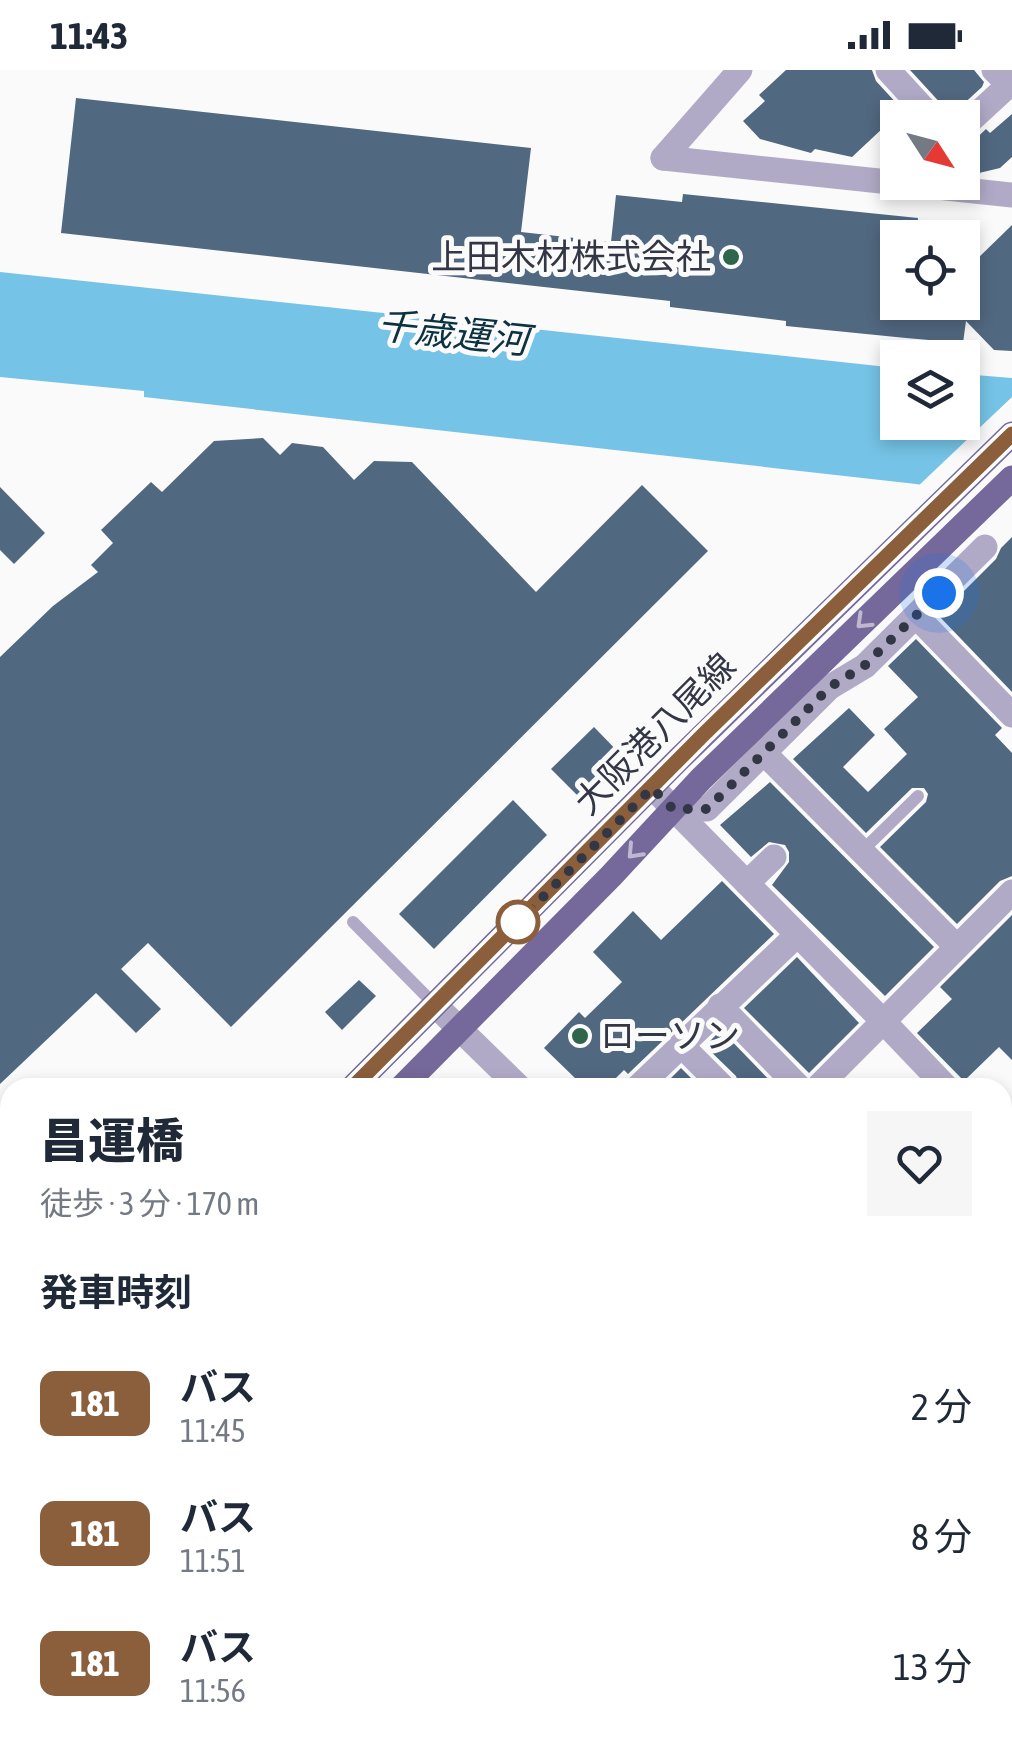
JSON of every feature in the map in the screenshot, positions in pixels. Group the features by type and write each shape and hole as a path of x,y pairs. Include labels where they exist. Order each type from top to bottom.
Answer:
{"main road":[{"name":"大阪港八尾線","path":"362,1078 1012,434"},
{"name":"大阪港八尾線","path":"410,1078 673,809 1012,478"}],"street":[{"path":"740,70 662,158 880,181"},
{"path":"888,70 916,100"},
{"path":"980,107 1005,79"},
{"path":"980,191 1012,195"},
{"path":"673,809 707,809 830,687 864,666 985,547"},
{"path":"916,616 1012,715"},
{"path":"764,753 957,947"},
{"path":"652,788 938,1078"},
{"path":"746,883 774,856"},
{"path":"826,1078 1012,892"},
{"path":"648,1078 798,934"},
{"path":"435,1005 509,1078"},
{"path":"720,1006 790,1078"},
{"path":"680,1044 714,1078"}],"lane":[{"path":"862,851 918,796"},
{"path":"353,922 435,1005"}],"water":[{"name":"千歳運河","path":"0,272 880,366 880,440 980,440 980,375 1012,378 1012,501 916,484 144,397 144,391 0,377"}],"pier":[{"path":"1012,397 1012,506 915,489 967,440 980,440 980,427"}],"building":[{"path":"786,70 872,70 876,81 893,100 880,100 880,131 852,157 815,149 811,153 760,139 743,121 765,101 759,95"},
{"path":"910,70 974,70 984,82 968,100 938,100"},
{"path":"76,98 531,148 521,232 611,242 616,195 682,202 683,194 918,218 880,220 880,320 980,320 980,256 1012,225 1012,351 994,350 966,321 963,340 906,338 786,326 786,321 670,307 670,301 61,233"},
{"path":"1012,114 1012,157 1000,168 980,173 980,135 986,129 990,133"},
{"path":"263,438 280,455 292,443 323,447 354,480 374,461 412,462 536,592 642,485 708,551 231,1027 148,943 121,969 161,1009 136,1033 96,993 6,1078 0,1078 0,657 53,606 98,572 91,565 113,543 101,530 151,482 162,492 214,441"},
{"path":"0,487 45,533 14,564 0,550"},
{"path":"1012,537 1012,692 939,616 996,559"},
{"path":"916,639 1002,728 995,735 1012,753 1012,876 1000,881 957,924 880,847 926,802 928,794 924,788 912,788 866,833 793,759 849,708 875,735 843,767 868,792 907,754 884,729 918,697 888,666"},
{"path":"594,727 626,760 584,802 551,769"},
{"path":"770,782 934,947 885,996 772,885 789,862 785,845 769,842 751,857 720,825"},
{"path":"513,800 547,835 434,949 399,914"},
{"path":"722,881 774,934 628,1074 624,1070 616,1078 575,1078 544,1048 579,1012 585,1018 622,982 593,952 633,911 661,940"},
{"path":"1012,915 1012,1060 999,1047 967,1078 961,1078 917,1033 952,999 940,987"},
{"path":"797,957 859,1023 809,1073 744,1008"},
{"path":"359,980 376,996 342,1030 325,1012"},
{"path":"721,1030 767,1078 737,1078 705,1046"},
{"path":"681,1068 691,1078 671,1078"}],"bus line":[{"name":"181","path":"362,1078 704,734 1012,434"}],"place":[{"name":"上田木材株式会社","path":"731,257"},
{"name":"ローソン","path":"580,1036"}],"route":[{"path":"518,922 652,788 673,809 707,809 830,687 864,666 939,593"}]}
